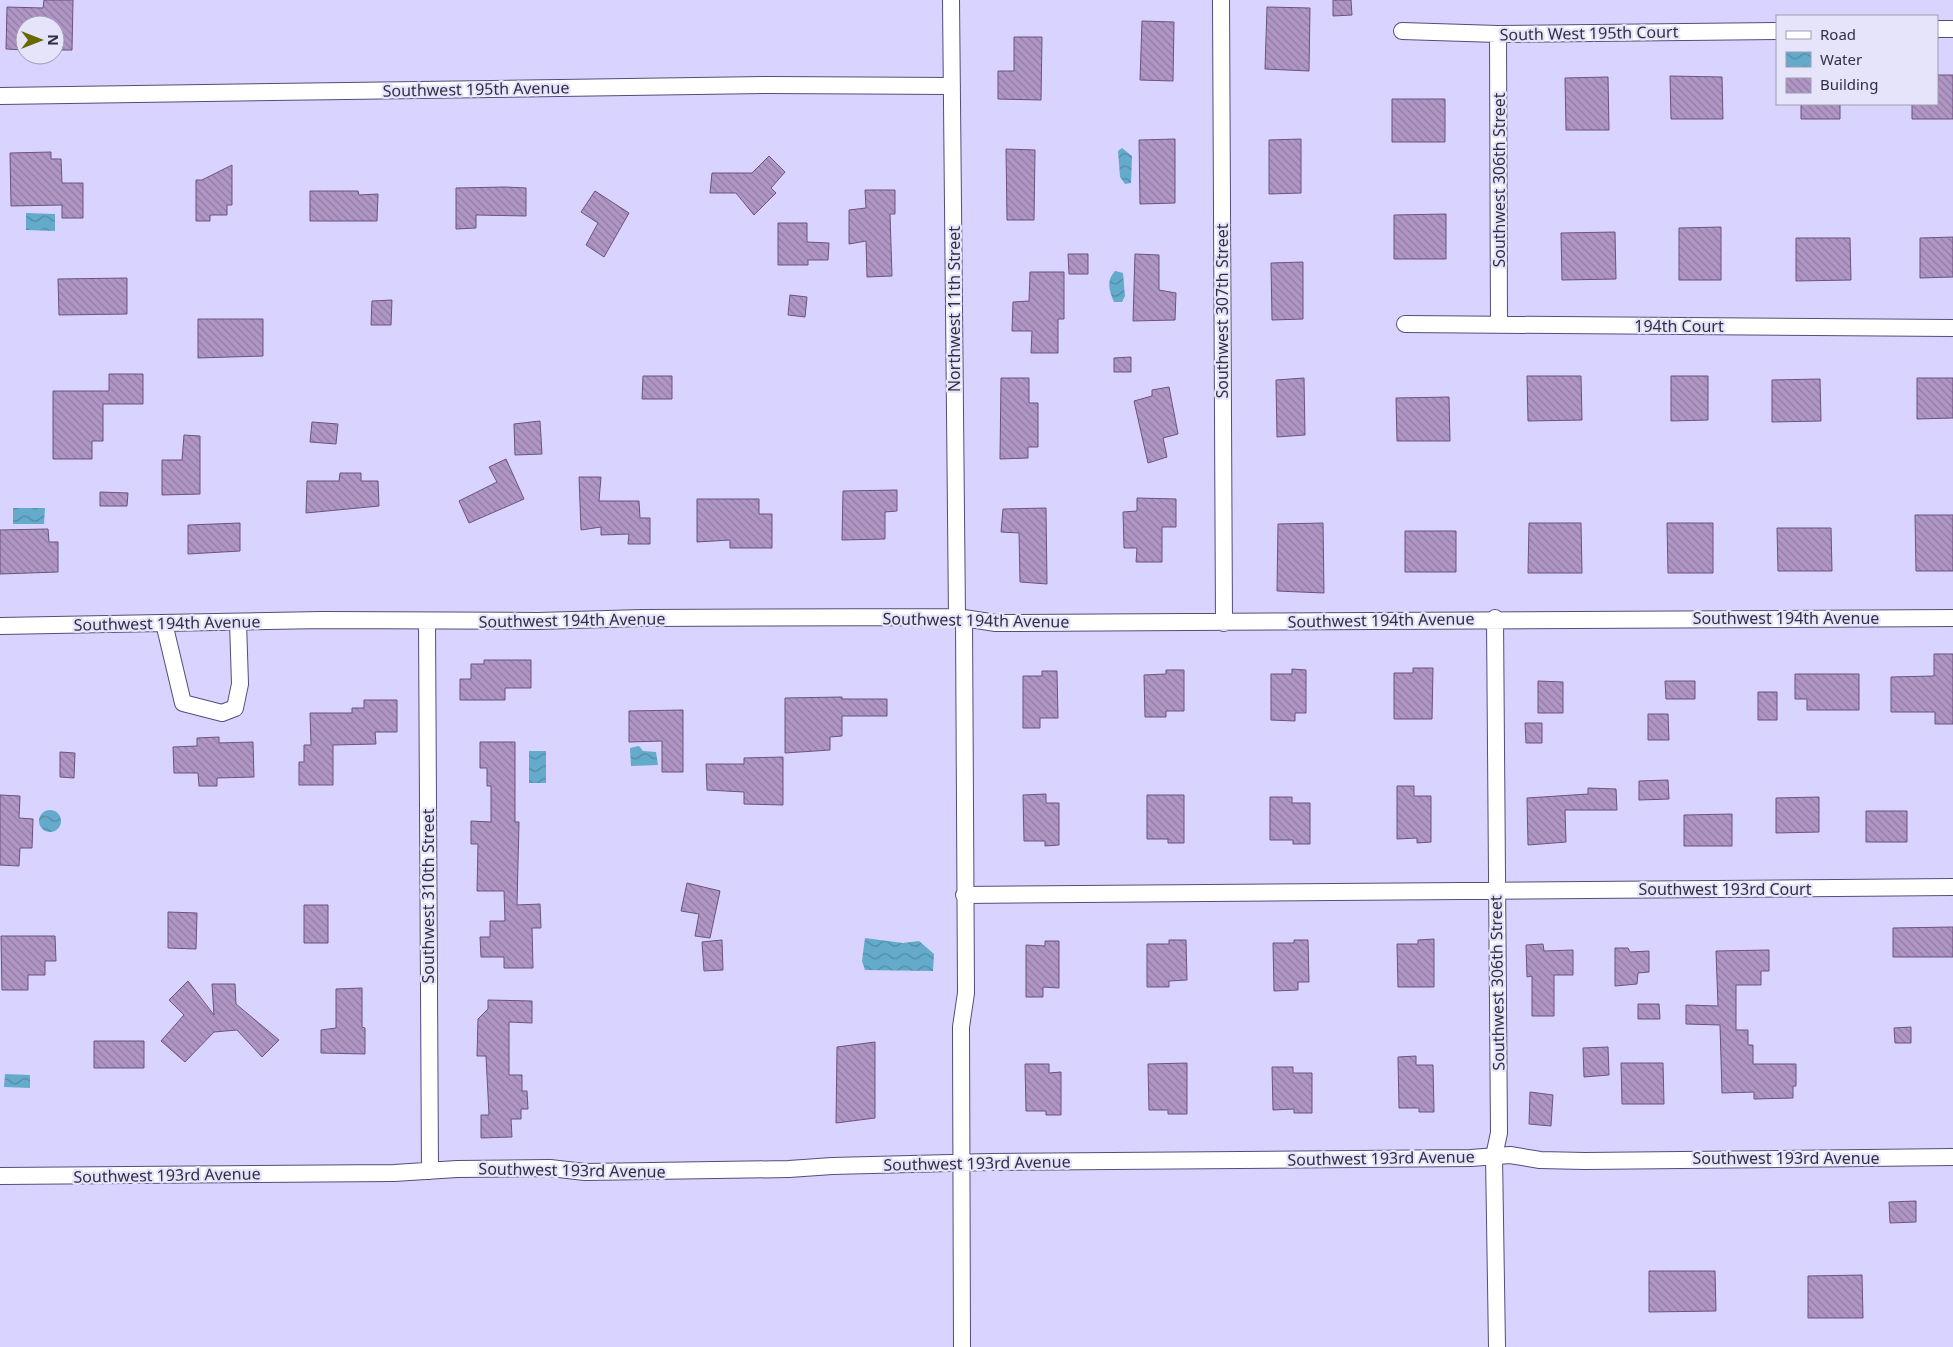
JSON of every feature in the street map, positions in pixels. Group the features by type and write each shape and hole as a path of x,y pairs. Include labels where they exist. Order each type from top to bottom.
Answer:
{"street":[{"name":"Northwest 11th Street","path":"951,0 966,993 960,1027 962,1347"},
{"name":"Southwest 307th Street","path":"1220,0 1224,623"},
{"path":"1938,30 1953,29"},
{"name":"South West 195th Court","path":"1402,31 1498,34 1776,31"},
{"name":"Southwest 306th Street","path":"1498,34 1499,325"},
{"name":"Southwest 195th Avenue","path":"0,96 769,85 952,86"},
{"name":"194th Court","path":"1405,324 1953,328"},
{"name":"Southwest 194th Avenue","path":"0,626 238,622 960,618 996,623 1224,623 1495,618 1953,618"},
{"name":"Southwest 306th Street","path":"1495,618 1499,1132 1494,1156 1497,1347"},
{"name":"Southwest 310th Street","path":"427,621 430,1171"},
{"path":"164,623 183,703 222,712 235,708 240,684 238,622"},
{"name":"Southwest 193rd Court","path":"964,895 1953,888"},
{"name":"Southwest 193rd Avenue","path":"0,1176 550,1168 585,1172 789,1169 961,1163 1471,1158 1494,1156 1576,1161 1953,1157"}],"water":[{"path":"1122,148 1132,156 1131,183 1125,184 1120,177 1118,151"},
{"path":"26,213 55,214 55,231 26,230"},
{"path":"1115,271 1123,273 1125,296 1122,302 1114,302 1110,290 1110,278"},
{"path":"13,508 45,508 44,524 13,524"},
{"path":"639,746 643,751 656,752 658,765 631,766 630,748"},
{"path":"529,751 546,751 546,783 529,783"},
{"path":"50,810 60,817 61,821 54,831 50,832 40,825 39,821 46,811"},
{"path":"865,938 903,943 919,941 934,954 933,971 865,970 862,961"},
{"path":"5,1074 30,1075 30,1088 4,1087"}],"building":[{"path":"44,0 73,0 72,50 65,50 65,15 15,15 15,49 6,49 7,7 43,8"},
{"path":"1333,0 1351,0 1352,15 1333,16"},
{"path":"1267,7 1310,8 1309,71 1265,69"},
{"path":"1142,21 1174,22 1173,81 1140,80"},
{"path":"1014,37 1042,37 1041,100 998,99 998,71 1014,71"},
{"path":"1938,75 1953,75 1953,119 1912,119 1912,105 1938,105"},
{"path":"1670,76 1722,77 1723,119 1671,119"},
{"path":"1608,77 1609,130 1566,130 1565,78"},
{"path":"1392,99 1445,99 1445,142 1392,142"},
{"path":"1801,105 1840,105 1840,119 1801,119"},
{"path":"1175,139 1175,203 1140,204 1139,140"},
{"path":"1301,139 1301,193 1269,194 1269,140"},
{"path":"1006,149 1035,150 1034,220 1007,220"},
{"path":"51,152 51,159 61,159 62,183 83,183 83,218 62,218 62,205 11,206 10,153"},
{"path":"769,156 785,172 771,188 776,193 754,215 736,193 710,193 712,173 752,173"},
{"path":"232,165 232,205 227,205 227,215 210,215 210,221 196,221 196,180 202,180"},
{"path":"456,188 526,188 526,216 476,215 476,228 456,229"},
{"path":"865,190 895,190 895,214 890,214 892,276 867,277 866,241 849,244 849,210 866,208"},
{"path":"310,191 358,191 359,195 378,194 377,221 310,221"},
{"path":"595,191 629,213 604,257 586,245 598,223 581,212"},
{"path":"1446,214 1446,259 1394,259 1394,215"},
{"path":"778,223 807,223 807,242 829,243 828,260 808,260 808,265 778,265"},
{"path":"1721,227 1721,280 1679,280 1679,228"},
{"path":"1615,232 1616,279 1562,280 1561,233"},
{"path":"1953,237 1953,277 1920,278 1920,238"},
{"path":"1796,238 1850,238 1851,280 1796,281"},
{"path":"1068,254 1088,254 1088,274 1069,274"},
{"path":"1135,254 1159,255 1159,290 1176,293 1175,320 1133,321"},
{"path":"1303,262 1303,319 1272,320 1271,263"},
{"path":"1030,272 1064,272 1064,319 1058,319 1058,353 1031,353 1032,331 1012,331 1013,302 1029,301"},
{"path":"127,278 127,314 59,315 58,279"},
{"path":"790,295 807,297 805,317 788,315"},
{"path":"392,300 391,325 371,325 372,301"},
{"path":"198,319 263,319 263,356 198,358"},
{"path":"1131,357 1131,372 1114,372 1114,358"},
{"path":"109,374 143,374 143,404 103,404 103,441 92,441 92,459 53,459 53,391 109,391"},
{"path":"643,376 672,376 672,399 642,399"},
{"path":"1527,376 1581,376 1582,420 1528,421"},
{"path":"1671,376 1708,376 1708,420 1671,421"},
{"path":"1001,378 1029,378 1029,403 1038,403 1038,447 1028,447 1028,458 1000,459"},
{"path":"1304,378 1305,435 1277,437 1276,380"},
{"path":"1917,378 1953,378 1953,418 1917,419"},
{"path":"1820,379 1821,421 1772,422 1772,380"},
{"path":"1169,387 1178,434 1163,438 1167,457 1148,463 1134,401 1152,396 1152,390"},
{"path":"1449,397 1450,441 1397,441 1396,398"},
{"path":"540,421 542,454 515,455 514,424"},
{"path":"312,422 338,424 336,444 310,442"},
{"path":"184,435 200,436 200,494 162,495 162,460 182,460"},
{"path":"506,459 524,499 469,523 459,501 497,482 489,467"},
{"path":"340,473 361,473 361,481 378,481 379,506 306,513 307,481 339,481"},
{"path":"579,477 601,477 599,501 639,501 640,518 650,518 650,544 628,544 629,534 601,535 601,527 581,530"},
{"path":"897,490 897,511 885,512 885,539 842,540 843,491"},
{"path":"100,492 128,493 127,506 100,506"},
{"path":"1137,498 1176,499 1176,527 1162,527 1162,562 1136,562 1137,548 1124,548 1123,512 1137,511"},
{"path":"697,499 759,499 759,514 772,514 772,548 730,548 730,540 697,542"},
{"path":"1046,508 1047,584 1020,582 1019,533 1001,532 1003,509"},
{"path":"1915,515 1953,515 1953,571 1916,571"},
{"path":"240,523 240,551 188,554 188,525"},
{"path":"1323,523 1324,593 1277,591 1278,524"},
{"path":"1529,523 1581,523 1582,573 1528,573"},
{"path":"1667,523 1713,523 1713,573 1668,573"},
{"path":"1777,528 1831,528 1832,571 1778,571"},
{"path":"48,529 49,542 58,542 58,572 0,574 0,530"},
{"path":"1405,531 1456,531 1456,572 1405,572"},
{"path":"1934,654 1953,654 1953,724 1935,724 1935,712 1891,712 1891,677 1934,676"},
{"path":"484,660 531,660 531,688 505,688 505,700 460,700 460,679 471,679 471,664 484,664"},
{"path":"1413,668 1433,668 1432,719 1394,719 1394,673 1413,673"},
{"path":"1292,669 1306,670 1306,713 1295,713 1295,721 1271,720 1271,674 1292,674"},
{"path":"1166,670 1184,670 1184,711 1166,711 1166,717 1145,717 1144,675 1166,674"},
{"path":"1042,671 1057,671 1058,718 1040,718 1040,728 1023,728 1023,676 1042,676"},
{"path":"1795,674 1859,674 1859,710 1807,710 1807,699 1795,699"},
{"path":"1538,681 1563,682 1563,713 1538,713"},
{"path":"1665,681 1695,681 1695,699 1666,699"},
{"path":"1758,692 1777,692 1777,720 1758,720"},
{"path":"842,697 842,699 887,699 887,716 842,716 842,736 830,737 830,750 785,753 785,698"},
{"path":"364,700 397,700 397,732 375,732 376,744 333,745 333,785 299,785 299,762 304,762 304,745 311,745 310,713 352,713 352,708 364,708"},
{"path":"683,710 683,772 662,772 662,741 629,742 629,711"},
{"path":"1648,714 1668,714 1669,740 1648,740"},
{"path":"1525,723 1542,723 1542,743 1526,743"},
{"path":"219,737 219,743 253,742 254,777 217,778 217,786 199,786 198,773 174,773 173,747 197,746 197,738"},
{"path":"480,742 515,742 515,822 519,822 517,905 540,904 541,928 532,928 533,968 504,968 504,957 481,957 480,937 490,937 490,921 505,921 504,891 477,891 478,844 471,844 471,821 491,822 491,786 487,786 487,768 480,768"},
{"path":"60,752 75,753 74,778 60,777"},
{"path":"783,757 783,805 744,804 744,792 707,790 706,764 744,764 744,758"},
{"path":"1668,780 1669,799 1639,800 1639,781"},
{"path":"1397,786 1414,786 1414,796 1431,796 1431,842 1417,843 1417,838 1397,839"},
{"path":"1588,788 1616,789 1617,810 1565,810 1566,842 1528,845 1527,798 1588,794"},
{"path":"1046,794 1046,803 1059,803 1059,845 1045,846 1045,841 1024,841 1023,795"},
{"path":"0,795 20,796 19,818 33,819 32,848 20,848 19,866 0,865"},
{"path":"1147,795 1184,795 1184,843 1168,843 1168,839 1147,839"},
{"path":"1270,797 1292,797 1292,803 1310,803 1310,844 1293,844 1293,840 1270,840"},
{"path":"1819,797 1819,832 1776,833 1776,798"},
{"path":"1866,811 1907,811 1907,842 1866,842"},
{"path":"1732,814 1732,846 1684,846 1684,815"},
{"path":"687,883 720,891 710,938 695,936 699,914 681,911"},
{"path":"304,905 328,905 328,943 304,943"},
{"path":"168,912 197,913 196,949 168,948"},
{"path":"1953,927 1953,957 1893,957 1893,928"},
{"path":"1,936 55,936 56,961 45,961 45,975 28,975 28,990 2,990"},
{"path":"1434,939 1434,987 1398,987 1397,944 1418,944 1418,940"},
{"path":"722,940 723,970 704,971 702,942"},
{"path":"1169,940 1186,940 1187,980 1169,981 1169,987 1147,987 1147,944 1169,944"},
{"path":"1294,940 1308,940 1309,982 1298,982 1298,990 1274,991 1273,943 1294,943"},
{"path":"1045,941 1059,941 1059,988 1043,987 1043,997 1026,997 1026,945 1045,946"},
{"path":"1543,944 1544,951 1573,950 1573,975 1554,975 1554,1016 1532,1016 1532,976 1527,977 1526,945"},
{"path":"1615,948 1628,948 1630,952 1649,951 1649,972 1638,973 1637,984 1615,986"},
{"path":"1769,950 1769,971 1761,971 1761,985 1736,985 1736,1030 1748,1030 1748,1045 1753,1045 1753,1064 1796,1064 1796,1086 1793,1086 1793,1098 1754,1099 1754,1092 1722,1093 1720,1025 1686,1024 1686,1005 1718,1006 1716,951"},
{"path":"188,981 214,1015 212,984 235,984 236,1004 279,1040 262,1057 237,1030 214,1032 185,1062 161,1041 184,1015 169,1000"},
{"path":"362,988 362,1027 365,1028 365,1054 321,1053 321,1030 336,1028 336,989"},
{"path":"488,1000 532,1001 532,1023 509,1022 509,1075 522,1075 522,1091 527,1091 528,1109 521,1109 521,1119 511,1119 512,1137 481,1138 481,1115 489,1115 486,1056 477,1056 478,1019 488,1009"},
{"path":"1638,1004 1659,1004 1660,1019 1638,1019"},
{"path":"1911,1027 1911,1043 1895,1043 1894,1028"},
{"path":"94,1041 144,1041 144,1068 94,1068"},
{"path":"875,1042 875,1118 836,1123 837,1047"},
{"path":"1608,1047 1609,1075 1584,1077 1583,1048"},
{"path":"1416,1056 1416,1065 1433,1065 1434,1112 1419,1112 1419,1108 1399,1108 1398,1057"},
{"path":"1187,1063 1187,1114 1168,1114 1168,1110 1149,1110 1148,1064"},
{"path":"1621,1063 1663,1063 1664,1104 1622,1104"},
{"path":"1025,1064 1049,1064 1049,1073 1061,1072 1061,1115 1046,1115 1046,1111 1026,1111"},
{"path":"1272,1067 1293,1067 1293,1073 1312,1073 1312,1113 1294,1113 1294,1109 1273,1110"},
{"path":"1530,1092 1553,1095 1551,1126 1529,1124"},
{"path":"1916,1201 1916,1222 1890,1223 1889,1202"},
{"path":"1649,1271 1715,1271 1716,1311 1649,1312"},
{"path":"1862,1275 1863,1318 1808,1318 1808,1276"}]}
